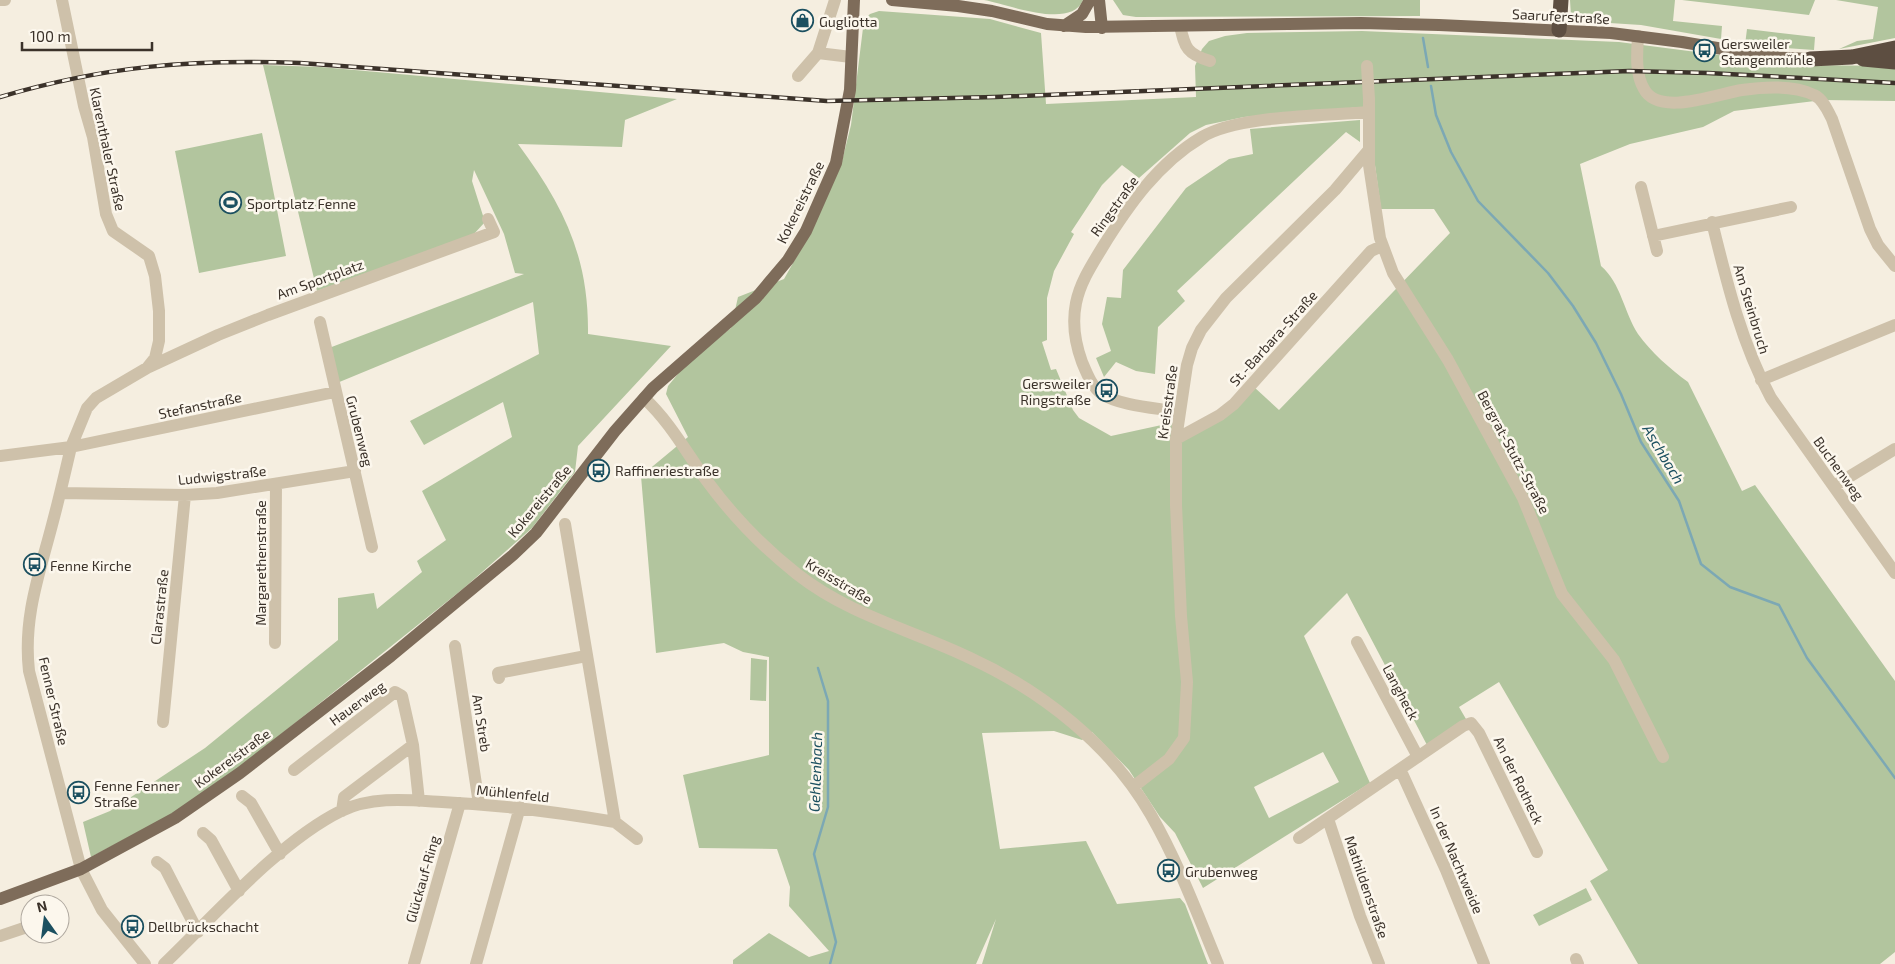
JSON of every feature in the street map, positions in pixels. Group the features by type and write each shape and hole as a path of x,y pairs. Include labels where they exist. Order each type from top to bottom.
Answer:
{"highway":[{"path":"1559,30 1561,0"},
{"path":"1810,59 1852,57 1895,48"},
{"path":"1852,57 1895,62"}],"main road":[{"name":"Kokereistraße","path":"0,899 81,869 175,818 240,772 391,656 513,555 536,533 644,398 676,366 756,298 788,260 809,224 836,163 846,121 852,57 854,0"},
{"name":"Saaruferstraße","path":"892,0 983,10 1028,21 1064,26 1102,28 1361,23 1559,30 1638,36 1770,57 1810,59"},
{"path":"1064,26 1082,14 1090,0"},
{"path":"1099,0 1102,28"}],"street":[{"path":"0,0 5,0"},
{"name":"Klarenthaler Straße","path":"62,0 84,106 93,137 106,214 113,231 149,256 155,276 159,311 159,341 155,358 147,368"},
{"path":"798,76 818,53 835,0"},
{"path":"1180,26 1185,46 1198,57 1210,61"},
{"path":"1638,36 1639,77 1643,89 1655,100 1676,103 1765,88 1794,90 1815,95 1824,104 1832,119 1870,229 1878,245 1895,266"},
{"path":"818,53 852,57"},
{"path":"1367,66 1369,106 1368,151"},
{"name":"Ringstraße","path":"1179,412 1118,400 1102,393 1090,379 1080,355 1074,318 1080,290 1088,272 1120,218 1162,168 1182,150 1209,133 1242,122 1369,106"},
{"name":"Kreisstraße","path":"1133,787 1169,759 1184,738 1187,682 1176,505 1176,438 1187,365 1201,330 1226,298 1335,190 1368,151"},
{"name":"Bergrat-Stutz-Straße","path":"1368,151 1382,246 1393,272 1448,360 1523,498 1562,594 1614,660 1663,757"},
{"path":"1641,187 1657,251"},
{"path":"1654,236 1712,222 1791,207"},
{"name":"Am Sportplatz","path":"147,368 268,314 494,232 488,219"},
{"name":"Am Steinbruch","path":"1712,222 1733,308 1750,357 1761,380"},
{"name":"St.-Barbara-Straße","path":"1176,438 1220,415 1234,404 1371,251 1382,246"},
{"name":"Grubenweg","path":"320,322 372,547"},
{"path":"1761,380 1895,325"},
{"name":"Fenner Straße","path":"145,964 102,910 81,869 29,671 27,626 71,447 87,408 96,398 147,368"},
{"name":"Buchenweg","path":"1761,380 1771,398 1895,573"},
{"name":"Stefanstraße","path":"0,456 71,447 335,392"},
{"name":"Kreisstraße","path":"644,398 676,433 722,500 765,546 798,574 859,613 970,658 1034,694 1072,722 1100,748 1133,787 1150,813 1174,858 1218,964"},
{"path":"1834,486 1895,449"},
{"name":"Ludwigstraße","path":"61,493 185,495 217,493 355,471"},
{"name":"Margarethenstraße","path":"275,643 276,484"},
{"name":"Clarastraße","path":"163,722 185,495"},
{"path":"565,524 615,822 637,839"},
{"name":"Langheck","path":"1356,642 1418,757"},
{"name":"Am Streb","path":"455,646 479,804"},
{"path":"499,678 498,674 586,656"},
{"name":"Hauerweg","path":"294,770 395,692 402,696 413,745 418,801"},
{"name":"An der Rotheck","path":"1418,757 1471,723 1480,733 1536,852"},
{"path":"342,811 344,797 413,745"},
{"path":"1299,838 1418,757"},
{"name":"In der Nachtweide","path":"1400,769 1446,870 1484,964"},
{"path":"242,796 251,803 280,854"},
{"name":"Mühlenfeld","path":"164,964 280,854 319,824 342,811 375,801 418,801 520,807 615,822"},
{"name":"Glückauf-Ring","path":"414,964 460,803"},
{"path":"476,964 520,807"},
{"name":"Mathildenstraße","path":"1328,819 1354,898 1379,964"},
{"path":"203,833 210,840 239,891"},
{"path":"157,862 165,868 198,932"},
{"path":"0,936 20,929"}],"green space":[{"path":"984,0 1083,0 1076,9 1066,13 1052,14 1022,10"},
{"path":"1113,0 1420,0 1420,16 1136,17 1123,15"},
{"path":"1570,0 1675,0 1673,21 1722,26 1721,39 1641,25 1578,21 1571,16"},
{"path":"1682,0 1815,0 1809,15"},
{"path":"1836,0 1895,0 1895,38 1839,49 1857,41 1873,39 1878,7"},
{"path":"879,11 990,19 1041,33 1046,104 1196,97 1195,66 1202,49 1209,41 1225,36 1247,33 1362,31 1619,42 1798,65 1895,66 1895,101 1823,100 1734,111 1703,127 1630,144 1580,164 1601,266 1618,289 1638,334 1661,360 1688,382 1742,491 1755,485 1895,681 1895,952 1880,964 1638,964 1590,881 1608,870 1499,682 1459,707 1466,719 1427,745 1347,593 1304,636 1370,783 1203,888 1175,833 1160,817 1129,770 1092,732 1082,740 1054,731 982,733 1000,849 1086,841 1117,904 1180,898 1185,904 1208,964 982,964 996,919 976,964 733,964 733,960 769,933 809,957 829,951 789,906 790,887 777,849 699,848 683,775 769,755 769,657 743,652 724,643 656,653 641,476 688,437 666,394 668,386 692,357 731,328 738,297 784,279 810,233 841,165 851,125 864,20 870,14","holes":["1374,106 1374,158 1381,209 1434,209 1450,233 1279,410 1254,387 1178,441 1180,421 1111,436 1079,418 1073,410 1056,369 1051,370 1042,342 1047,340 1047,298 1054,271 1074,234 1071,232 1102,185 1122,165 1139,178 1190,133 1206,125 1244,117","1323,752 1339,782 1269,818 1254,787"]},
{"path":"1747,29 1815,37 1814,50 1745,45"},
{"path":"263,65 321,67 677,99 625,120 622,147 518,144 548,188 570,233 584,280 588,334 671,346 578,446 575,472 532,528 464,588 236,770 172,814 91,857 83,822 110,811 205,748 338,640 338,598 374,593 377,609 422,572 417,561 446,540 422,491 512,437 503,402 424,445 410,421 539,354 533,302 337,383 329,348 524,274 515,273 504,234 474,170 472,181 485,222 473,235 317,291"},
{"path":"1360,120 1360,142 1346,132 1177,291 1185,301 1158,327 1155,374 1136,371 1116,362 1104,377 1096,358 1111,351 1102,324 1107,297 1121,298 1123,270 1186,188 1229,159 1253,154 1250,129"},
{"name":"Sportplatz Fenne","path":"262,133 286,256 199,273 175,151"},
{"path":"751,658 767,660 766,701 750,700"},
{"path":"1586,888 1592,900 1539,926 1533,915"}],"waterway":[{"name":"Aschbach","path":"1423,38 1428,67"},
{"name":"Aschbach","path":"1431,86 1436,115 1451,152 1478,201 1548,273 1573,306 1596,343 1621,394 1641,442 1679,501 1701,564 1730,587 1779,605 1807,658 1895,778"},
{"name":"Gehlenbach","path":"818,668 828,701 828,807 814,854 836,942 830,964"}],"railway":[{"path":"0,97 39,86 112,72 148,67 222,62 300,63 827,101 995,97 1629,71 1708,73 1895,83"}],"place":[{"name":"Gugliotta","path":"803,21"},
{"name":"Gersweiler Stangenmühle","path":"1705,51"},
{"name":"Sportplatz Fenne","path":"231,203"},
{"name":"Gersweiler Ringstraße","path":"1107,391"},
{"name":"Raffineriestraße","path":"599,470"},
{"name":"Fenne Kirche","path":"34,565"},
{"name":"Fenne Fenner Straße","path":"78,793"},
{"name":"Grubenweg","path":"1169,871"},
{"name":"Dellbrückschacht","path":"132,926"}]}
